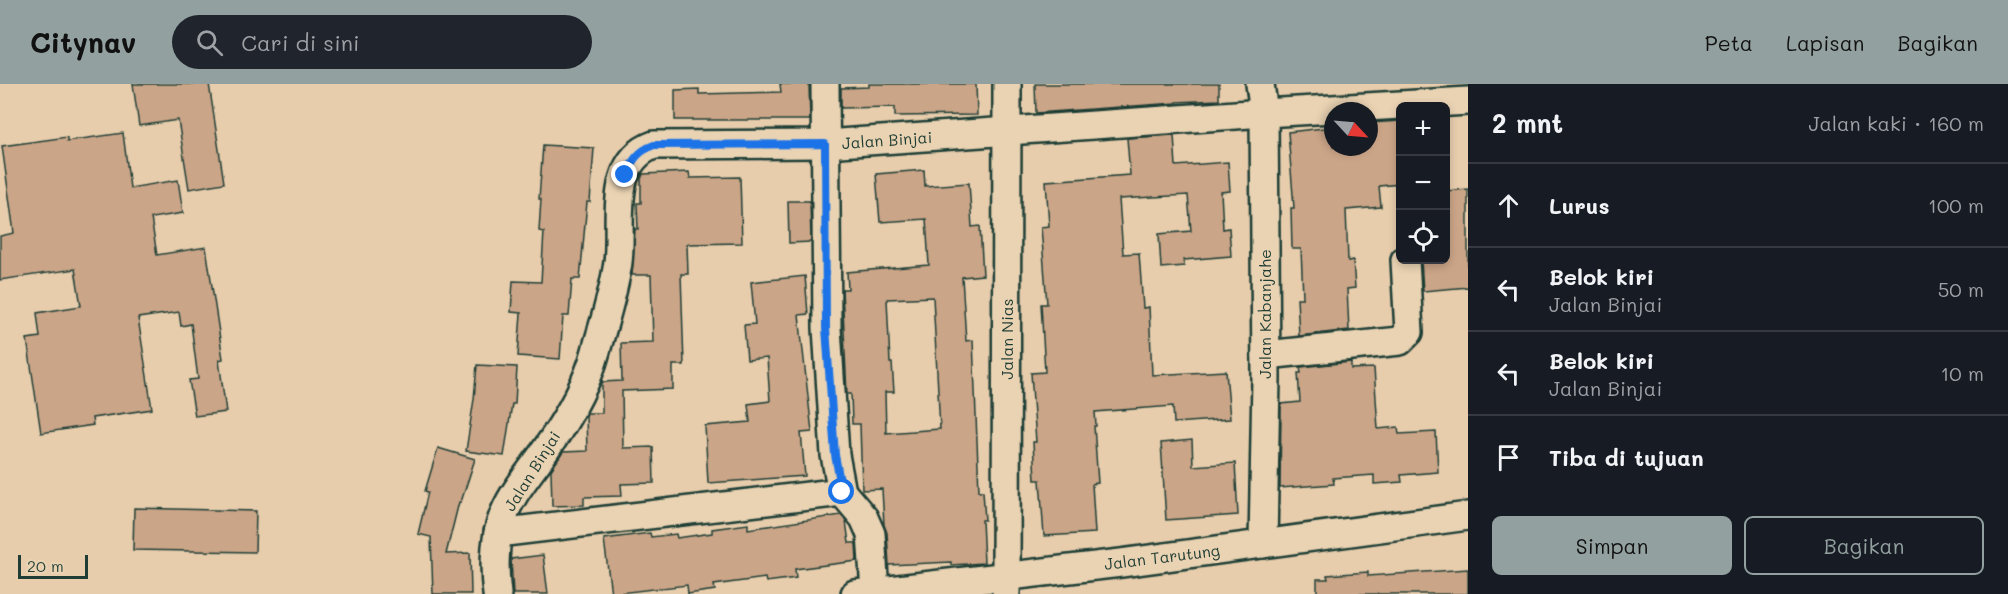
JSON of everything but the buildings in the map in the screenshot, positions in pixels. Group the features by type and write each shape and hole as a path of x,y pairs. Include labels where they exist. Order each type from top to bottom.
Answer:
{"street":[{"path":"825,84 826,328 835,455 842,492 864,518 871,534 865,593"},
{"name":"Jalan Nias","path":"1006,585 1007,84"},
{"name":"Jalan Kabanjahe","path":"1260,84 1264,113 1266,355 1263,544"},
{"name":"Jalan Binjai","path":"497,594 495,561 501,521 516,491 554,437 577,398 592,365 618,262 621,191 625,175 633,159 642,149 654,145 825,144 1007,132 1264,113 1433,93 1468,101"},
{"path":"1266,355 1400,341 1409,332 1405,264"},
{"path":"498,533 842,492"},
{"name":"Jalan Tarutung","path":"865,593 1006,585 1263,544 1468,516"}],"route":[{"path":"625,175 633,159 642,149 654,145 825,144 826,328 835,455 842,492"}]}
